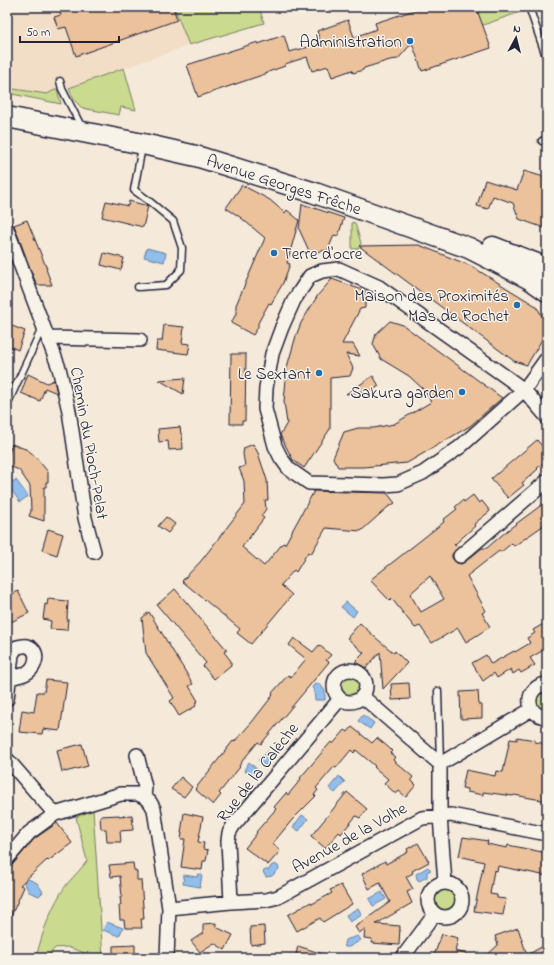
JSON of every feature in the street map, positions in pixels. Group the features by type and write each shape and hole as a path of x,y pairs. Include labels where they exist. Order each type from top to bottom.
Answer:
{"main road":[{"name":"Avenue Georges Frêche","path":"7,109 172,141 229,156 396,211 547,267"},
{"name":"Avenue Georges Frêche","path":"7,117 143,144 223,164 319,194 449,239 502,264 530,279 547,291"}],"street":[{"name":"Chemin du Pioch-Pelat","path":"7,228 60,368 67,399 85,518 94,552"},
{"path":"547,358 524,390 460,447 435,466 398,484 310,483 289,469 275,446 269,428 266,409 266,388 274,350 294,300 310,276 322,271 339,269 379,287 524,390 547,417"},
{"path":"49,338 140,340"},
{"path":"460,556 547,482"},
{"path":"349,669 360,672 366,681 367,687 363,697 354,702 344,701 340,698 336,694 334,684 339,674 349,669"},
{"path":"7,699 10,678"},
{"path":"547,684 540,685 532,692 530,704 532,709 540,716 547,717"},
{"path":"363,697 440,764 440,816 445,883"},
{"name":"Rue de la Calèche","path":"231,902 228,841 229,833 233,826 340,698"},
{"path":"440,764 532,709"},
{"path":"137,755 145,787 144,797"},
{"path":"7,760 55,814"},
{"path":"7,859 29,833 55,814 121,794 138,794 144,797 150,802 154,809 169,908 167,958"},
{"name":"Avenue de la Volhe","path":"169,908 266,900 278,897 422,818 451,815 547,834"},
{"path":"445,883 456,887 460,891 462,903 457,913 446,917 435,914 429,905 429,895 435,886 445,883"},
{"path":"402,958 435,914"}],"lane":[{"path":"529,7 547,59"},
{"path":"60,81 62,89 79,122"},
{"path":"138,287 166,285 182,270 182,248 173,221 149,200 134,190 143,144"},
{"path":"7,405 36,338 44,325"},
{"path":"438,691 440,764"}],"shaded area":[{"path":"7,7 174,7 189,45 69,88 57,89 47,94 7,88"}],"green space":[{"path":"174,7 259,7 264,23 189,45"},
{"path":"476,7 521,7 523,11 472,29 468,18 479,14"},
{"path":"124,68 136,110 121,107 119,115 82,108 74,100 69,88"},
{"path":"7,88 47,94 57,89 61,104 7,93"},
{"path":"352,222 355,223 361,243 358,249 352,249"},
{"path":"349,676 357,679 360,687 357,695 349,698 341,695 338,687 341,679"},
{"path":"547,691 547,713 540,712 534,700 540,692"},
{"path":"93,810 103,958 84,958 85,953 67,947 55,948 46,958 36,958 44,929 57,900 67,884 87,861 76,817"},
{"path":"445,890 453,893 456,901 453,909 445,912 437,909 434,901 437,893"}],"water":[{"path":"147,248 166,253 164,262 144,257"},
{"path":"8,475 13,482 16,480 28,496 20,502 7,484"},
{"path":"346,602 357,611 353,617 341,607"},
{"path":"316,683 320,684 325,691 325,700 315,700 312,687"},
{"path":"363,715 374,723 370,729 358,721"},
{"path":"268,751 274,756 265,766 258,760"},
{"path":"249,762 261,773 256,778 244,770"},
{"path":"339,776 345,782 335,793 329,788"},
{"path":"302,815 308,819 299,831 293,827"},
{"path":"275,864 279,869 272,876 266,877 263,872 265,870 269,870 271,866"},
{"path":"428,867 431,870 427,872 427,877 419,881 416,874"},
{"path":"198,874 202,875 200,887 183,884 184,875 197,877"},
{"path":"28,879 37,883 43,892 39,896 29,892 24,882"},
{"path":"382,892 386,899 373,906 369,899"},
{"path":"358,908 362,915 350,922 346,915"},
{"path":"107,922 123,928 119,936 103,930"},
{"path":"358,936 361,940 349,947 345,947 345,940"}],"building":[{"path":"58,7 173,7 177,20 76,56 66,27 58,29 54,17 61,15"},
{"path":"414,7 476,7 491,48 422,71 412,43 398,59 364,68 363,70 353,73 352,70 332,77 328,66 312,71 307,57 285,64 285,66 268,73 198,97 187,65 284,35 289,52 309,47 321,43 317,31 348,20 354,37 377,29 375,23 415,10"},
{"path":"524,171 547,178 547,229 519,219 513,203 493,196 488,209 477,206 485,180 517,190"},
{"name":"Terre d'ocre","path":"242,185 270,200 285,213 287,210 299,220 287,263 290,264 283,283 271,304 269,303 253,335 231,323 236,314 236,305 265,238 240,217 226,208"},
{"path":"106,201 128,206 129,201 148,206 143,227 102,217"},
{"path":"302,204 344,218 338,236 334,235 328,250 310,253 299,229"},
{"path":"27,220 52,285 37,285 33,276 14,225"},
{"path":"419,245 471,266 536,306 547,324 547,331 527,365 514,361 359,246"},
{"path":"104,253 124,258 121,270 101,265"},
{"name":"Le Sextant","path":"332,279 365,291 365,308 360,309 342,344 353,344 360,356 346,354 353,368 350,376 330,378 330,429 304,468 293,460 280,435 287,423 284,402 287,367 301,323 318,295"},
{"name":"Sakura garden","path":"390,321 403,325 502,398 470,426 407,463 363,467 338,467 333,458 344,432 358,428 374,428 394,424 431,402 424,390 409,376 381,359 373,344 376,334"},
{"path":"7,324 25,331 18,350 7,345"},
{"path":"164,325 184,327 182,343 190,344 188,354 156,350 157,341 162,341"},
{"path":"231,354 246,354 245,421 242,421 242,424 230,424"},
{"path":"28,374 47,383 54,380 57,393 45,388 40,401 21,393"},
{"path":"373,376 379,386 373,390 346,394"},
{"path":"185,378 183,394 159,380"},
{"path":"180,427 183,449 169,450 168,441 159,442 158,429"},
{"path":"537,440 547,452 547,460 522,483 524,485 508,498 491,479"},
{"path":"12,444 28,450 48,472 48,482 46,482 46,487 44,487 44,521 29,516 31,511 30,486 19,470 7,465 9,462 7,459"},
{"path":"253,444 258,453 267,480 268,500 265,500 266,509 261,516 264,518 242,547 264,566 283,543 285,544 314,491 387,493 395,503 388,507 361,531 326,528 311,554 308,552 296,572 294,570 281,585 292,595 251,644 237,633 240,629 182,581 201,561 245,504 244,481 239,468 245,466 243,454 244,448"},
{"path":"473,495 479,503 482,501 490,511 474,524 475,526 454,545 460,546 452,554 452,558 457,563 461,564 465,562 482,548 487,548 509,529 547,501 547,523 514,546 512,543 501,552 499,551 467,576 486,611 482,613 490,627 466,642 458,628 432,643 420,626 415,628 392,599 390,601 370,580 444,522 443,520 457,509 455,507 463,500 464,502","holes":["430,576 444,599 421,612 410,594"]},
{"path":"166,517 175,524 168,533 158,526"},
{"path":"48,529 63,534 57,555 42,550"},
{"path":"175,589 227,650 224,652 231,661 231,665 214,679 203,666 206,663 157,605"},
{"path":"18,591 29,613 7,624 7,597"},
{"path":"48,599 68,601 67,630 50,629 51,621 43,619 45,604 47,605"},
{"path":"149,612 193,684 189,686 198,701 195,703 196,706 179,716 170,701 174,698 146,653 142,618"},
{"path":"547,622 547,648 530,658 535,665 521,673 519,670 513,674 511,669 497,678 494,673 483,681 472,663 486,655 491,664 514,651 515,652 530,643 527,638 535,633 533,630"},
{"path":"360,623 394,653 395,651 407,663 383,689 380,652 366,668 355,662 364,653 347,638"},
{"path":"294,638 313,652 319,645 331,655 326,660 329,662 261,744 258,742 243,760 239,766 240,767 219,793 221,795 213,805 195,789 233,741 234,742 252,722 273,695 272,693 288,675 291,677 306,659 289,645"},
{"path":"46,680 67,682 60,731 43,729 42,734 19,732 22,710 34,712 37,692 44,692"},
{"path":"409,683 410,699 392,700 391,684"},
{"path":"478,691 479,705 482,705 482,718 461,719 460,692"},
{"path":"352,727 372,743 377,738 387,746 392,751 390,753 395,757 393,760 413,777 411,780 416,785 406,797 399,791 396,794 384,783 388,779 374,767 375,766 356,750 354,753 351,750 316,788 318,790 314,795 316,796 292,820 273,843 280,851 268,865 245,848 257,833 256,832 276,809 274,807 286,793 288,795 301,779 300,778 331,742 333,744 345,730 348,732"},
{"path":"517,737 547,744 547,801 514,795 483,792 483,795 467,792 467,789 462,788 466,770 495,776 496,771 503,772 510,739 517,740"},
{"path":"82,744 88,766 62,772 57,750"},
{"path":"181,777 192,787 184,797 171,789"},
{"path":"347,792 367,809 360,818 356,816 341,834 339,832 325,848 311,836"},
{"path":"184,813 203,817 198,842 204,843 203,849 208,850 206,861 203,861 202,870 181,867 185,839 181,839"},
{"path":"132,815 133,830 120,831 121,842 107,842 106,829 101,829 100,816"},
{"path":"57,823 72,843 48,861 47,860 20,885 24,887 7,925 7,869 34,839"},
{"path":"463,837 488,841 487,844 507,848 508,845 547,853 547,876 498,866 497,871 494,870 490,894 497,895 497,898 506,899 503,915 474,911 484,862 459,856"},
{"path":"418,843 429,862 412,871 413,873 406,877 413,889 407,892 412,903 376,924 400,926 399,945 371,943 372,939 364,938 365,929 359,933 355,927 390,902 380,883 369,889 362,874 385,861 386,864 408,852 407,849"},
{"path":"133,863 134,870 137,872 137,880 141,880 144,919 141,919 142,928 125,928 124,920 120,920 119,905 121,905 120,897 122,897 120,876 111,877 109,865"},
{"path":"341,885 352,904 323,922 320,918 297,931 288,915 311,902 312,904 332,893 330,890"},
{"path":"216,923 216,927 233,935 225,950 214,943 200,952 191,941 203,933 203,924"},
{"path":"264,926 265,943 251,945 250,927"},
{"path":"518,928 527,955 547,944 547,958 484,958 498,945 495,936"},
{"path":"442,934 458,938 455,951 466,954 466,958 433,958"},
{"path":"135,945 135,958 113,958 113,946"},
{"path":"298,946 329,956 328,958 295,958"}],"place":[{"name":"Administration","path":"410,41"},
{"name":"Terre d'ocre","path":"274,253"},
{"name":"Maison des Proximités Mas de Rochet","path":"517,305"},
{"name":"Le Sextant","path":"319,373"},
{"name":"Sakura garden","path":"462,392"}]}
